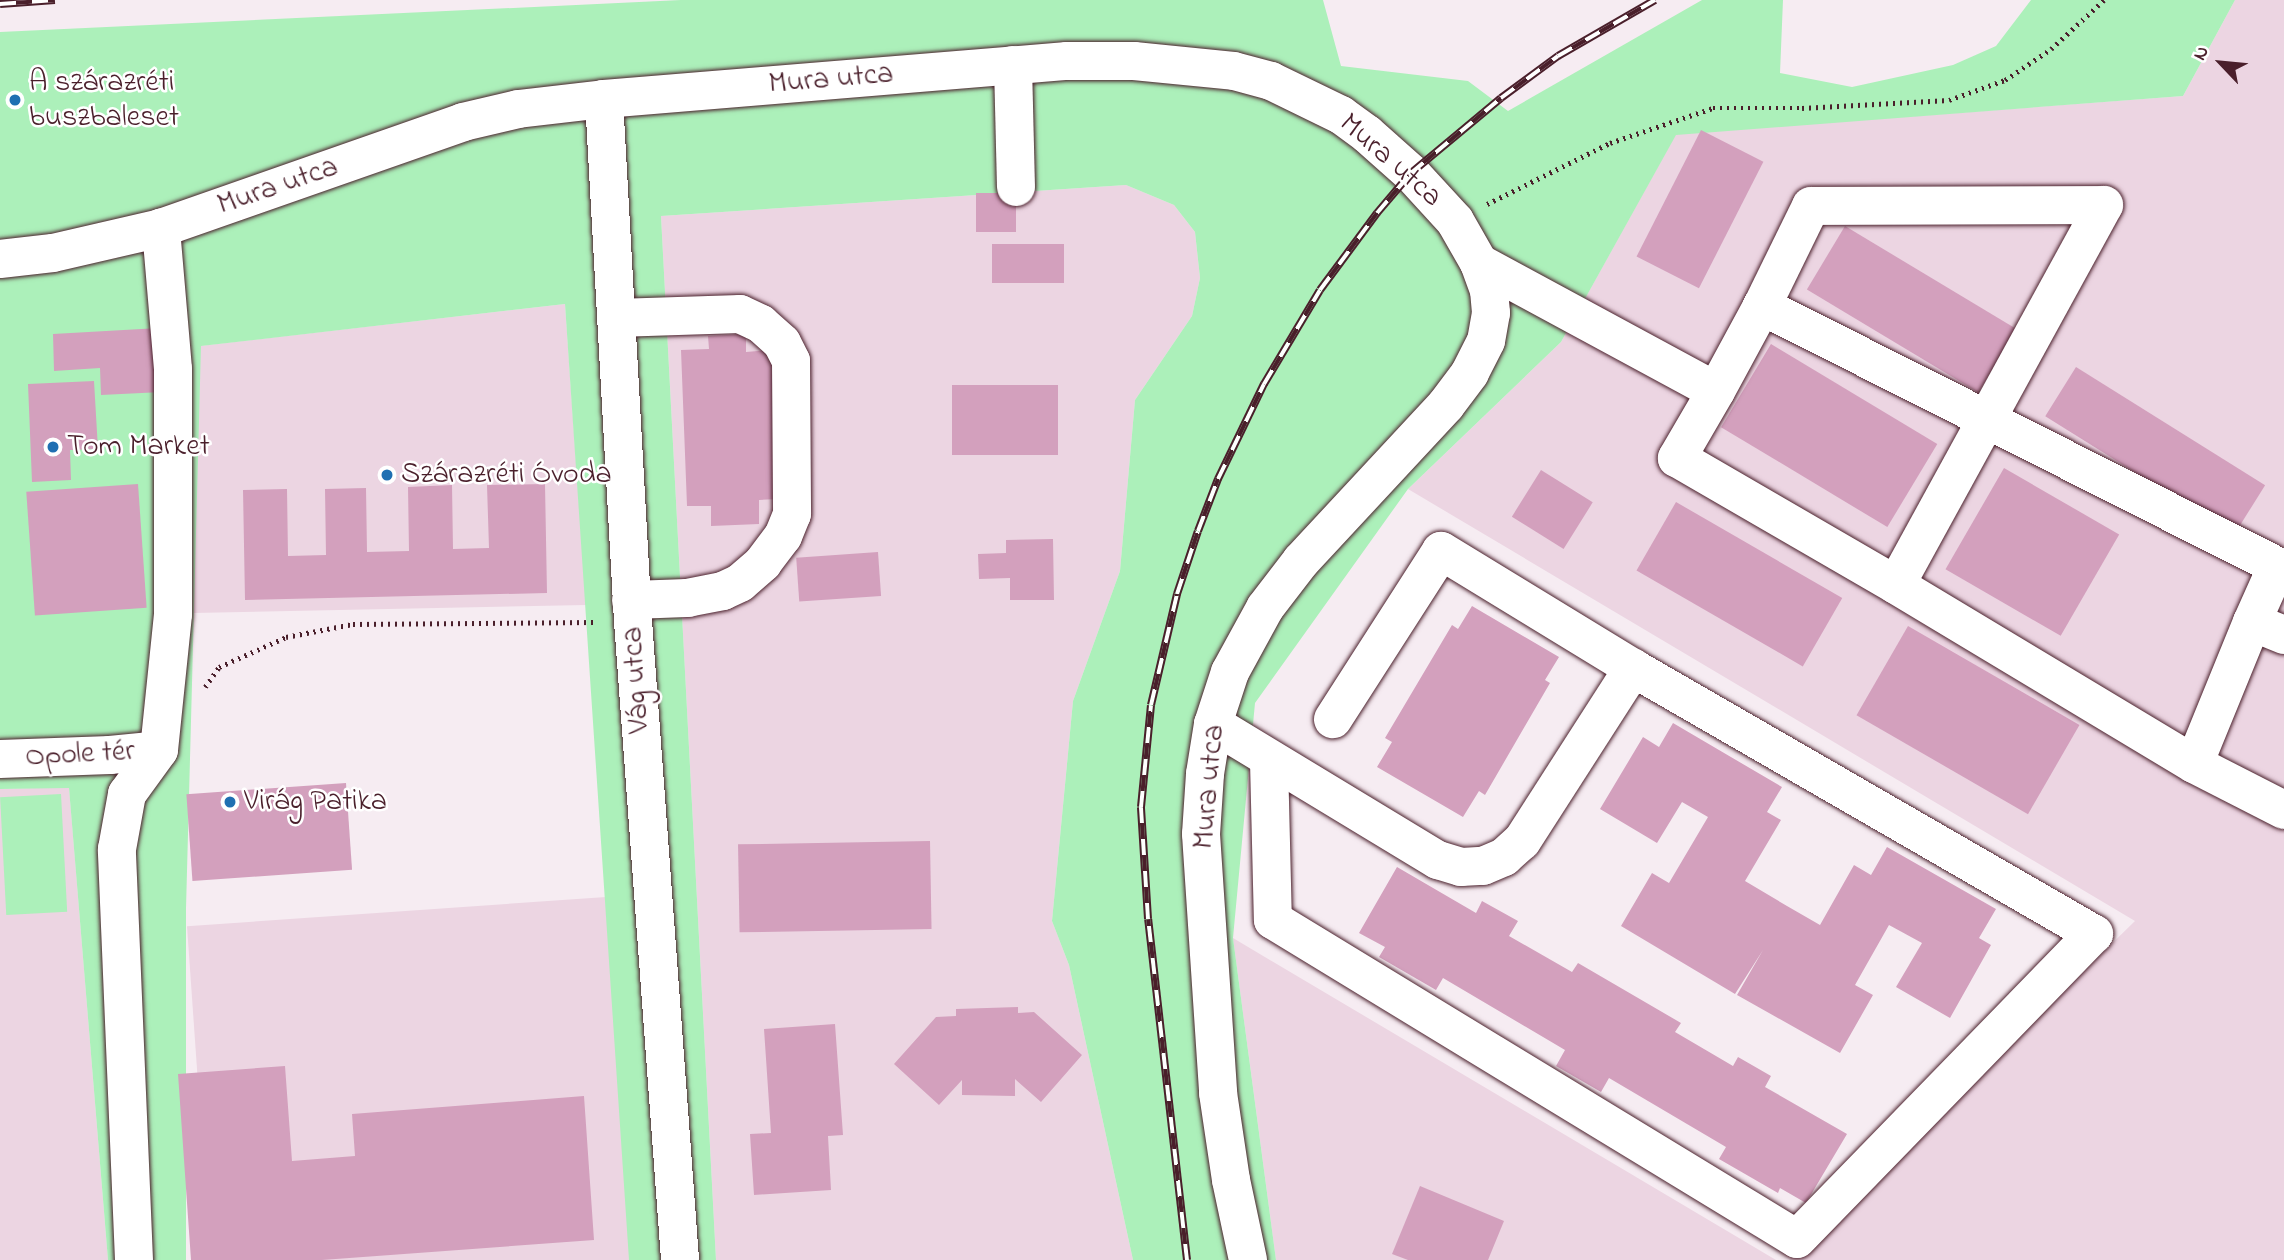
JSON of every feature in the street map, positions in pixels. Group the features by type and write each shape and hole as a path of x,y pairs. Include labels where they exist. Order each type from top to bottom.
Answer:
{"street":[{"name":"Mura utca","path":"0,259 19,259 161,228 463,122 518,109 604,99 1067,61 1182,64 1234,71 1271,81 1341,115 1367,134 1411,173 1455,221 1479,263 1489,290 1491,313 1486,341 1470,373 1446,405 1301,561 1265,608 1230,672 1213,724 1205,774 1201,834 1218,1093 1231,1180 1257,1256"},
{"path":"1013,65 1016,187"},
{"name":"Vág utca","path":"604,99 632,611 680,1260"},
{"path":"1896,585 2104,205 1811,206 1762,306 1677,458 1896,585 2194,764 2284,810"},
{"path":"134,1260 117,849 127,794 159,750 173,614 173,369 161,228"},
{"path":"1479,263 1716,391"},
{"path":"1762,306 1988,420 2280,559 2268,628 2194,764"},
{"path":"616,318 740,314 761,324 782,343 791,361 792,514 783,536 763,563 740,583 723,591 632,611"},
{"path":"1269,761 1273,920 1797,1239 2094,934 1633,668 1441,551 1333,719"},
{"path":"1213,724 1269,761 1438,860 1461,867 1483,866 1504,857 1522,841 1633,668"},
{"name":"Opole tér","path":"0,758 110,755 159,750"}],"path":[{"path":"1455,221 1609,143 1713,108 1802,108 1949,100 2005,79 2051,49 2104,0"},
{"path":"197,698 219,667 286,637 353,624 632,611"}],"shaded area":[{"path":"2235,0 2284,0 2284,1260 1789,1260 2135,921 1408,489 1561,342 1676,134 2183,96"},
{"path":"1126,185 1174,205 1195,232 1200,278 1192,316 1135,400 1120,571 1073,701 1052,921 1069,965 1133,1260 716,1260 661,216"},
{"name":"Szárazréti Óvoda","path":"565,304 586,605 193,613 200,346"},
{"path":"69,787 108,1260 0,1260 0,789"},
{"path":"606,897 631,1260 210,1260 187,926"},
{"path":"1233,938 1776,1260 1276,1260"}],"green space":[{"path":"681,0 1323,0 1341,66 1468,81 1508,111 1702,0 1783,0 1780,73 1852,87 1953,65 1996,46 2031,0 2235,0 2183,96 1676,135 1561,342 1408,489 1255,703 1233,938 1276,1260 1133,1260 1069,965 1052,921 1073,701 1120,571 1135,400 1192,316 1200,278 1195,232 1174,205 1126,185 661,216 716,1260 629,1260 565,304 201,346 186,909 186,1260 108,1260 69,788 0,789 0,32"},
{"path":"61,794 67,912 6,915 0,797"}],"building":[{"path":"1701,130 1763,162 1699,288 1637,257"},
{"path":"976,193 1016,193 1016,232 976,232"},
{"path":"1845,226 2016,329 1978,392 1807,289"},
{"path":"992,244 1064,244 1064,283 992,283"},
{"path":"159,328 162,392 101,395 100,368 54,371 53,334"},
{"path":"746,334 746,352 771,350 777,499 759,500 759,524 711,526 711,506 687,506 681,350 709,349 708,336"},
{"path":"1771,344 1937,444 1887,527 1721,427"},
{"path":"2076,367 2265,485 2234,534 2045,416"},
{"path":"94,381 98,449 70,450 71,480 32,482 28,384"},
{"path":"952,385 1058,385 1058,455 952,455"},
{"path":"2004,468 2119,534 2061,636 1946,569"},
{"path":"1541,470 1593,502 1564,549 1512,517"},
{"path":"138,484 147,608 35,616 26,492"},
{"path":"545,484 547,593 245,600 243,490 287,489 288,556 326,555 325,489 366,488 367,552 409,551 408,487 452,485 453,549 489,548 487,485"},
{"path":"1676,502 1842,598 1803,666 1636,570"},
{"path":"1053,539 1054,600 1010,600 1010,578 979,579 978,554 1006,553 1006,540"},
{"path":"878,552 881,596 799,602 796,558"},
{"path":"1472,606 1559,657 1545,680 1550,683 1485,795 1479,791 1463,817 1377,767 1392,742 1385,738 1452,625 1458,629"},
{"path":"1908,626 2079,725 2028,814 1856,715"},
{"path":"1673,723 1782,787 1767,812 1781,820 1745,881 1787,906 1820,925 1854,865 1871,875 1887,847 1996,909 1979,938 1991,945 1950,1018 1896,987 1922,943 1889,925 1855,985 1873,995 1840,1053 1737,995 1763,950 1735,994 1621,926 1652,873 1669,883 1708,817 1682,802 1657,843 1600,809 1643,737 1659,747"},
{"path":"346,783 352,870 192,881 186,794"},
{"path":"930,841 932,929 740,932 738,844"},
{"path":"1397,867 1476,913 1482,901 1518,921 1509,936 1572,972 1578,963 1681,1023 1675,1032 1733,1066 1738,1057 1771,1076 1765,1087 1847,1134 1806,1203 1780,1188 1778,1193 1719,1159 1726,1147 1609,1078 1601,1092 1556,1066 1565,1050 1443,978 1436,990 1379,957 1385,947 1359,933"},
{"path":"1018,1007 1018,1013 1034,1012 1082,1055 1041,1102 1015,1079 1015,1096 962,1095 962,1080 939,1105 894,1064 936,1017 956,1016 956,1009"},
{"path":"835,1024 843,1135 828,1136 831,1190 754,1195 750,1134 771,1133 764,1029"},
{"path":"285,1066 292,1161 355,1156 352,1114 584,1096 594,1240 322,1260 191,1260 178,1074"},
{"path":"1420,1186 1504,1221 1488,1260 1408,1260 1392,1254"}],"railway":[{"path":"0,4 55,0"},
{"path":"1187,1260 1148,919 1141,807 1151,705 1177,594 1198,531 1218,479 1264,384 1320,290 1377,213 1411,173 1501,98 1558,56 1655,0"}],"place":[{"name":"A szárazréti buszbaleset","path":"15,100"},
{"name":"Tom Market","path":"53,447"},
{"name":"Szárazréti Óvoda","path":"387,475"},
{"name":"Virág Patika","path":"230,802"}]}
